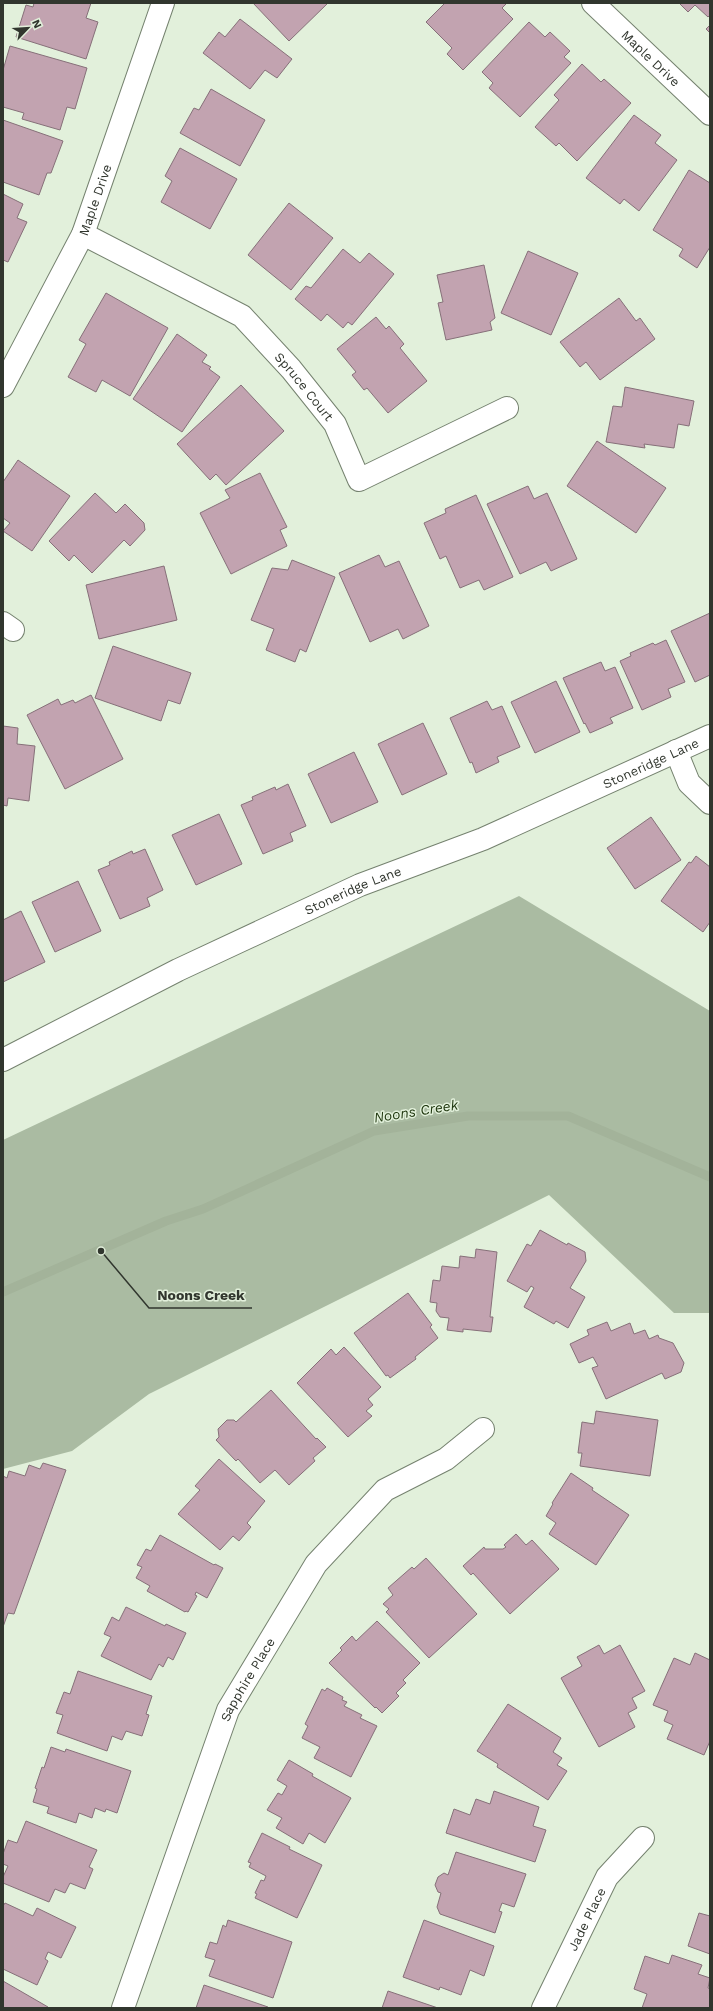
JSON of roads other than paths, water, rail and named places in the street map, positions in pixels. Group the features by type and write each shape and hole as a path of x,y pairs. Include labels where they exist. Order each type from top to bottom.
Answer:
{"street":[{"name":"Maple Drive","path":"3,386 83,234 163,3"},
{"name":"Maple Drive","path":"593,3 710,114"},
{"name":"Spruce Court","path":"83,234 242,316 291,369 335,424 359,480 507,408"},
{"name":"Stoneridge Lane","path":"3,1060 178,970 353,888 483,838 710,736"},
{"path":"676,751 689,783 710,803"},
{"name":"Sapphire Place","path":"123,2008 228,1710 316,1564 385,1490 446,1459 483,1429"},
{"name":"Jade Place","path":"543,2008 607,1876 642,1838"}],"waterway":[{"name":"Noons Creek","path":"3,1292 166,1221 203,1209 374,1131 468,1116 568,1116 710,1177"}],"place":[{"name":"Noons Creek","path":"101,1251"}]}
